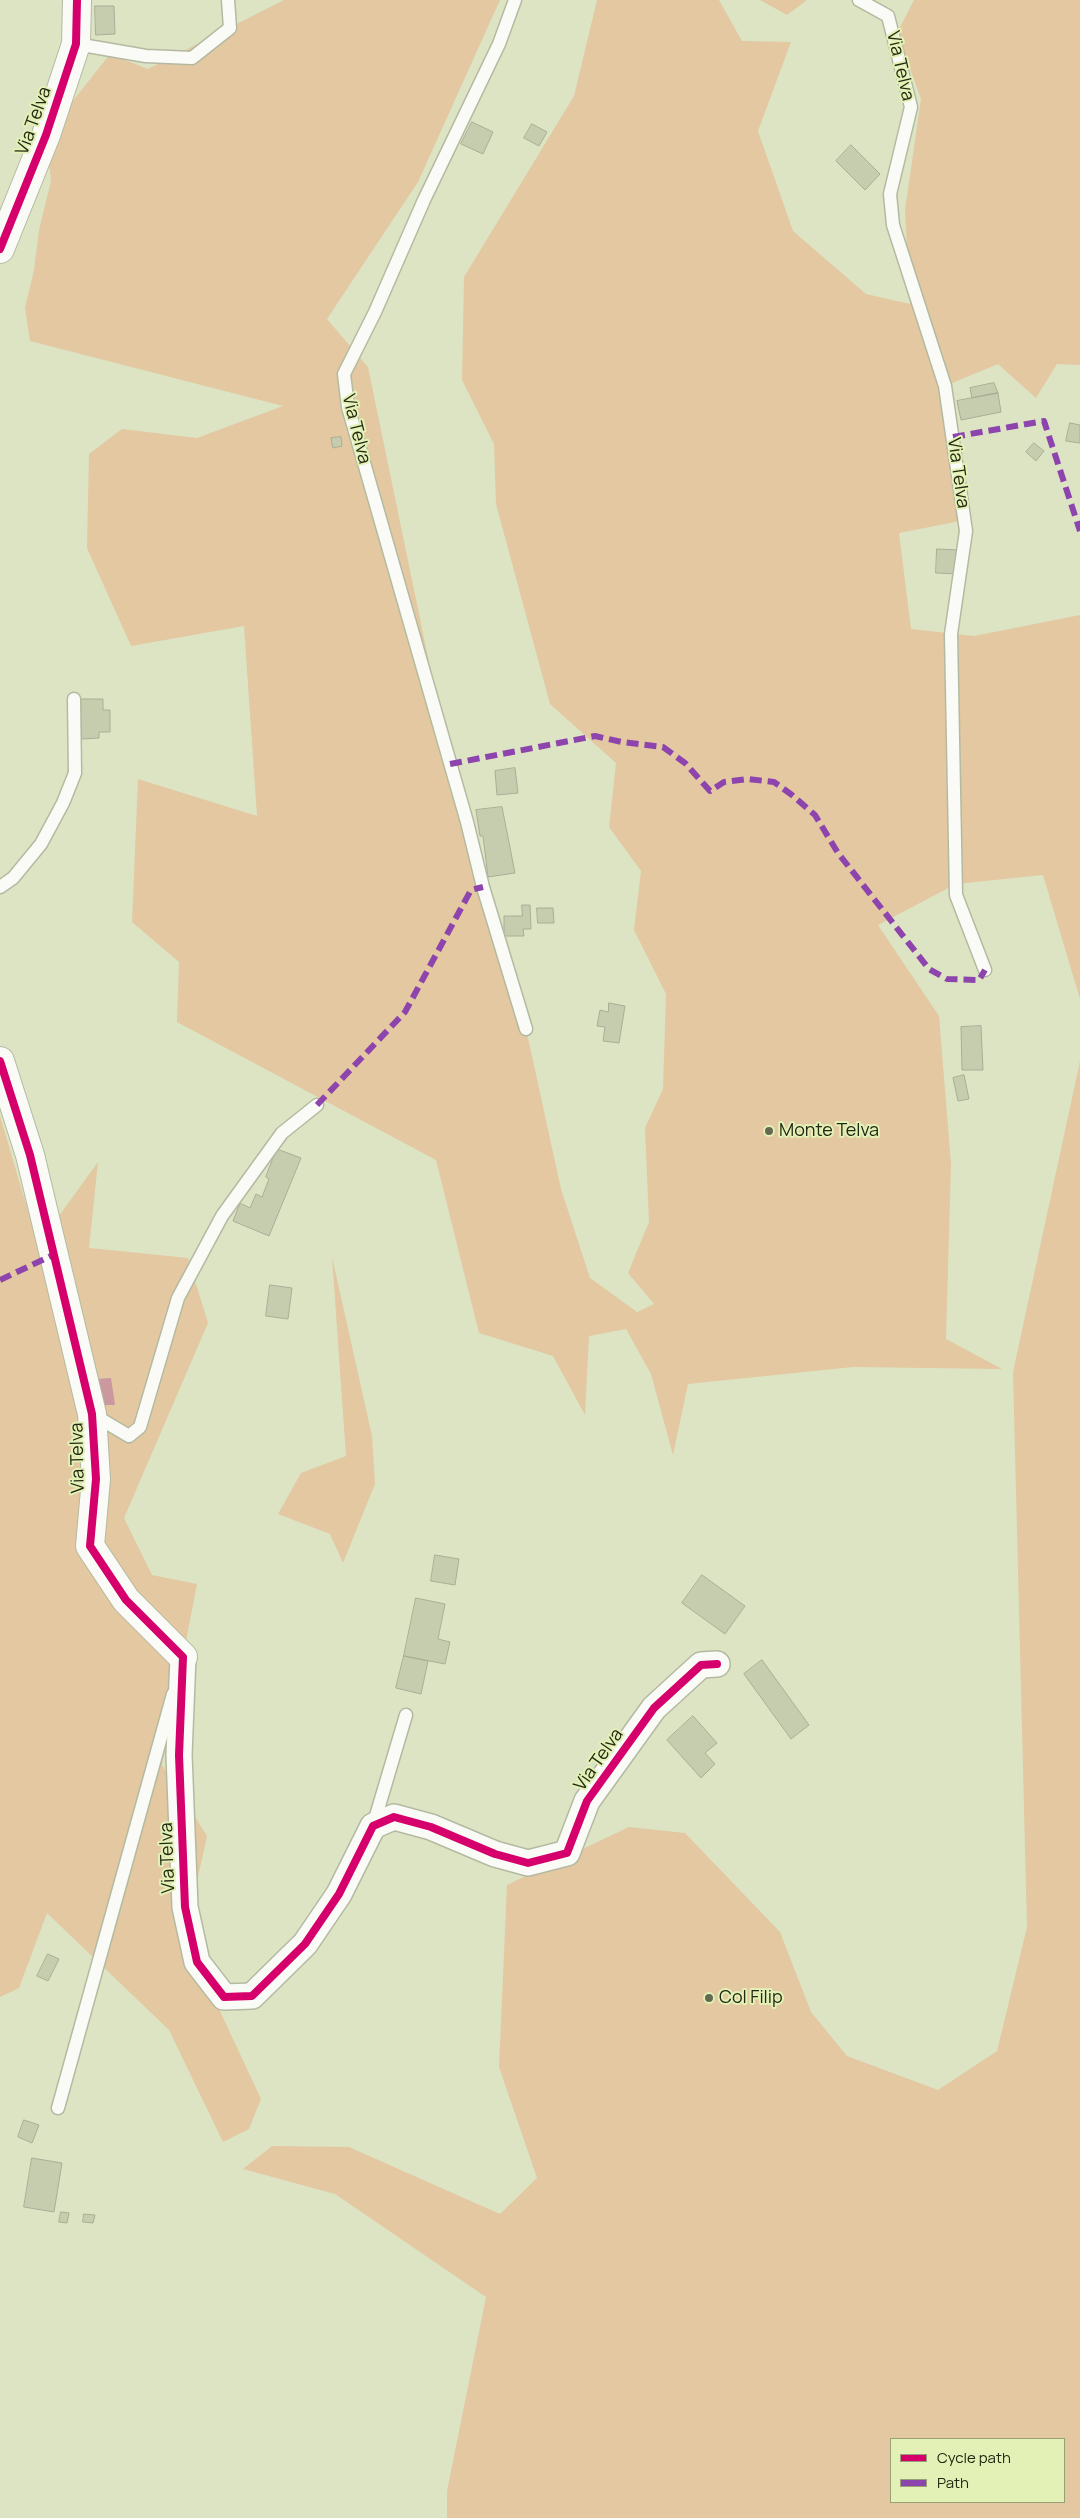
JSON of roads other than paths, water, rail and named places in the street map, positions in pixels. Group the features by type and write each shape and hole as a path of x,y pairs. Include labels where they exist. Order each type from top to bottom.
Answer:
{"street":[{"name":"Via Telva","path":"0,249 46,135 76,44 77,0"},
{"name":"Via Telva","path":"0,1061 30,1155 92,1414 96,1479 90,1546 126,1600 183,1657 179,1755 185,1907 197,1962 224,1997 252,1996 305,1944 339,1894 373,1826 394,1817 431,1827 494,1854 528,1862 567,1853 587,1801 654,1708 701,1665 717,1664"}],"lane":[{"path":"76,44 146,56 192,58 230,28 228,0"},
{"name":"Via Telva","path":"515,0 499,44 424,200 375,312 344,374 348,407 467,822 483,887 526,1029"},
{"name":"Via Telva","path":"859,0 888,16 910,107 890,194 893,225 945,386 966,531 951,634 956,895 985,970"},
{"path":"0,887 13,878 42,844 63,804 76,773 74,699"},
{"path":"92,1414 129,1436 140,1427 178,1298 222,1216 282,1133 317,1105"},
{"path":"58,2108 183,1657"},
{"path":"373,1826 406,1715"}],"place":[{"name":"Monte Telva","path":"769,1131"},
{"name":"Col Filip","path":"709,1998"}]}
